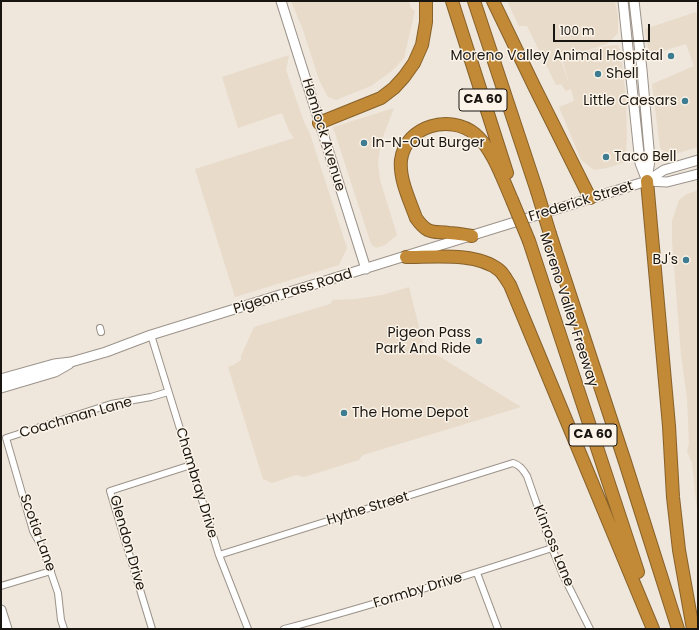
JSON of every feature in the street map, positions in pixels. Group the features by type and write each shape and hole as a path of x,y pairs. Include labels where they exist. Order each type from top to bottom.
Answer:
{"highway":[{"path":"319,123 381,98 399,83 414,63 422,45 426,22 426,1"},
{"name":"Moreno Valley Freeway","path":"452,1 514,200 529,241 654,629"},
{"name":"Moreno Valley Freeway","path":"474,1 537,191 678,629"},
{"path":"493,1 590,198"},
{"path":"472,236 448,232 430,232 420,224 416,218 402,177 401,168 404,150 414,136 423,129 443,124 461,126 476,134 488,148 514,200"},
{"path":"647,181 669,426 673,497 679,550 693,629"},
{"path":"406,257 468,258 485,262 500,271 510,285 654,629"}],"main road":[{"name":"Hemlock Avenue","path":"281,1 366,269"},
{"path":"623,1 640,163 647,181"},
{"path":"634,1 650,160 647,181"},
{"path":"625,20 630,25 632,34 637,34"},
{"path":"627,41 633,46 636,60 642,70"},
{"name":"Frederick Street","path":"514,222 647,181 664,170 698,160"},
{"name":"Frederick Street","path":"647,181 667,182 698,174"},
{"name":"Pigeon Pass Road","path":"1,380 54,364 72,362 106,352 152,335 406,257 514,222"},
{"name":"Pigeon Pass Road","path":"1,388 55,372 72,362"},
{"path":"1,610 7,629"}],"street":[{"name":"Chambray Drive","path":"152,335 168,392 219,555 248,629"},
{"name":"Coachman Lane","path":"6,438 111,404 151,397 168,392"},
{"name":"Scotia Lane","path":"6,438 33,531 44,549 58,593 64,629"},
{"name":"Hythe Street","path":"219,555 508,464 518,464"},
{"name":"Kinross Lane","path":"518,464 526,476 563,575 590,629"},
{"name":"Glendon Drive","path":"152,629 110,491 191,465"},
{"name":"Formby Drive","path":"284,629 356,610 477,573 552,548"},
{"path":"1,586 51,571"},
{"path":"477,573 498,629"}],"shaded area":[{"path":"291,1 409,1 411,8 415,11 404,58 393,70 371,86 336,100 328,97 319,80 303,30"},
{"path":"507,1 615,1 618,17 618,33 607,44 562,58 561,61 569,83 562,59 607,46 618,45 621,54 626,98 627,139 625,162 607,168 594,170 581,160 559,107 574,101 571,89 566,91 561,84 556,85 527,26 519,26"},
{"path":"696,12 698,18 698,147 669,156 660,148 652,84 694,66 686,44 649,55 645,29"},
{"path":"289,55 286,70 304,122 310,134 347,248 339,265 235,297 195,169 294,138 289,131 282,113 238,128 222,77"},
{"path":"394,108 381,142 378,162 380,180 397,235 385,245 376,248 371,244 333,127"},
{"path":"698,190 698,519 692,463 687,451 689,444 687,398 681,355 672,240 672,221 679,200 687,194"},
{"path":"409,287 424,347 521,407 363,455 359,460 304,477 296,475 272,483 263,479 228,367 241,360 241,356 254,327 330,304 333,300 356,299 382,295"}],"place":[{"name":"Moreno Valley Animal Hospital","path":"671,56"},
{"name":"Shell","path":"598,74"},
{"name":"Little Caesars","path":"685,101"},
{"name":"In-N-Out Burger","path":"364,143"},
{"name":"Taco Bell","path":"606,157"},
{"name":"BJ's","path":"686,260"},
{"name":"Pigeon Pass Park And Ride","path":"479,341"},
{"name":"The Home Depot","path":"344,413"}]}
